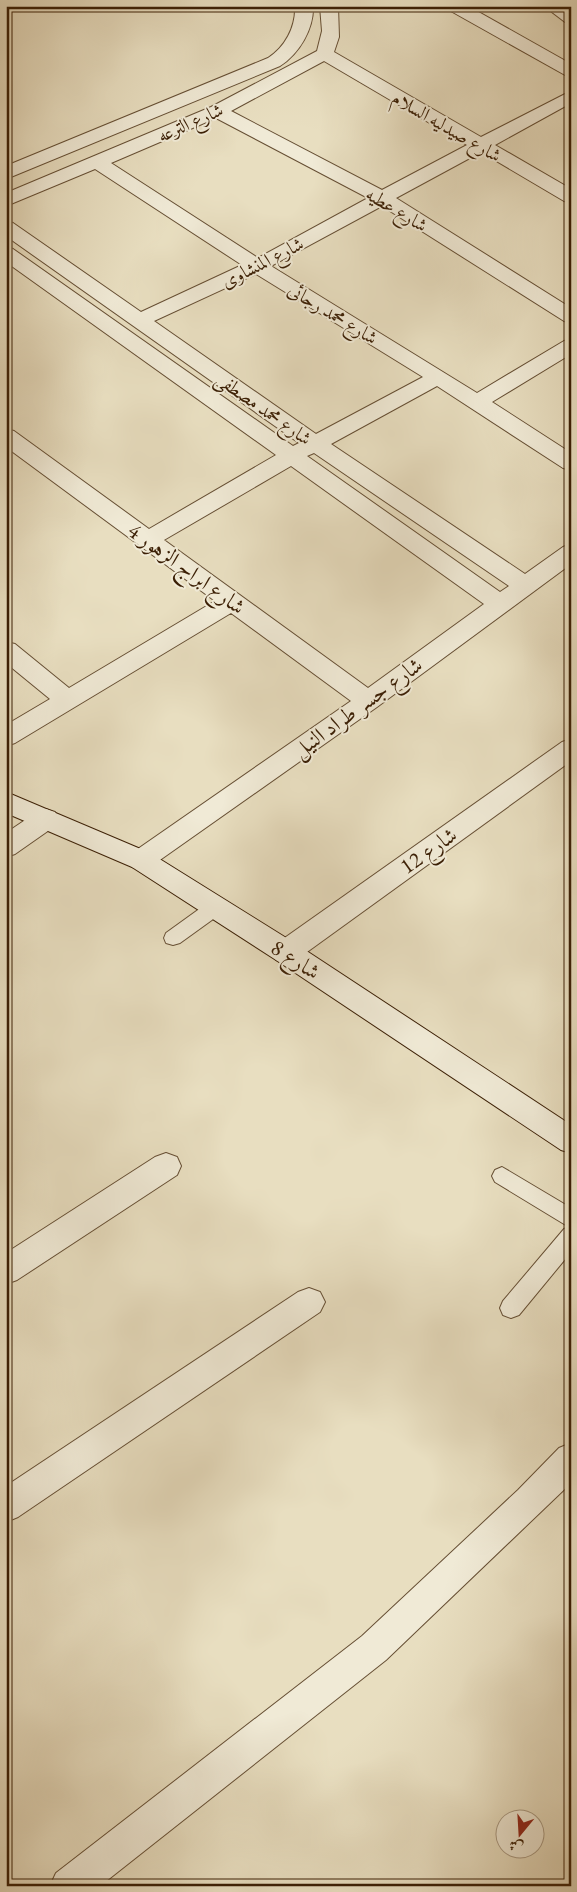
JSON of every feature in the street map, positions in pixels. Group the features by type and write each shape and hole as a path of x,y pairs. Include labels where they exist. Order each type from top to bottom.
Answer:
{"street":[{"name":"شارع الترعه","path":"6,173 263,68 282,58 301,28 305,11 304,6"},
{"path":"324,54 330,45 332,37 329,6"},
{"path":"455,6 571,71"},
{"path":"552,6 571,18"},
{"name":"شارع الترعه","path":"6,200 217,111 324,54"},
{"name":"شارع صيدليه السلام","path":"324,54 571,197"},
{"name":"شارع المنشاوى","path":"138,321 257,266 570,97"},
{"name":"شارع عطيه","path":"217,111 384,199 571,318"},
{"name":"شارع محمد رجائى","path":"97,162 257,266 438,377 571,463"},
{"name":"شارع محمد مصطفى","path":"6,227 138,321 525,586"},
{"name":"شارع محمد مصطفى","path":"6,254 499,604"},
{"path":"477,402 571,345"},
{"path":"148,539 291,456 438,377"},
{"name":"شارع ابراج الزهور 4","path":"6,436 368,701"},
{"name":"شارع جسر طراد النيل","path":"141,860 368,701 571,552"},
{"path":"6,737 233,601"},
{"path":"6,650 68,700"},
{"name":"شارع 12","path":"286,952 571,748"},
{"name":"شارع 8","path":"6,802 141,860 568,1134"},
{"path":"6,847 46,819"},
{"path":"6,1270 166,1166"},
{"path":"6,1506 309,1302"},
{"path":"68,1886 374,1648 530,1501 571,1459"}],"lane":[{"path":"173,938 216,907"},
{"path":"502,1176 571,1219"},
{"path":"511,1308 571,1236"}]}
